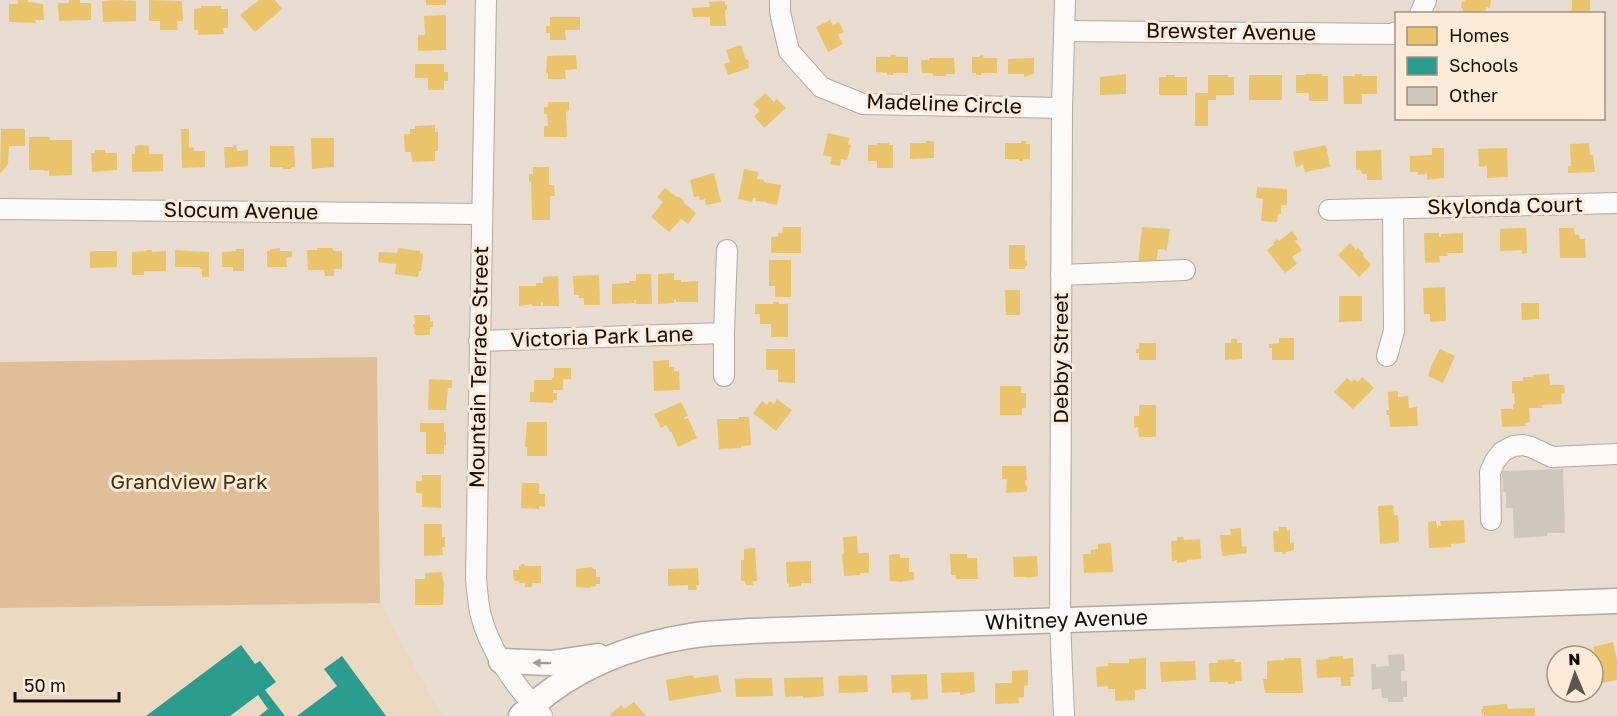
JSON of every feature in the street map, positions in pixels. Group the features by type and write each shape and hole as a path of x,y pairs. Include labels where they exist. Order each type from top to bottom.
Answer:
{"main road":[{"name":"Whitney Avenue","path":"532,712 562,682 594,665 635,647 691,635 750,631 1617,602"},
{"path":"501,661 551,663 621,653"}],"street":[{"name":"Mountain Terrace Street","path":"486,0 476,579 480,612 491,645 532,712"},
{"name":"Madeline Circle","path":"780,0 780,12 789,51 821,87 863,104 1062,108"},
{"name":"Debby Street","path":"1064,716 1060,621 1062,108 1065,0"},
{"name":"Brewster Avenue","path":"1065,31 1395,33"},
{"name":"Skylonda Court","path":"1329,210 1617,203"},
{"name":"Slocum Avenue","path":"0,209 481,214"},
{"path":"1387,356 1394,331 1394,209"},
{"name":"Victoria Park Lane","path":"724,376 727,250"},
{"path":"1061,275 1185,270"},
{"name":"Victoria Park Lane","path":"479,341 724,333"},
{"path":"1491,520 1490,472 1502,452 1514,446 1523,445 1552,457 1617,454"}],"shaded area":[{"path":"380,603 442,716 0,716 0,608"}],"green space":[{"name":"Grandview Park","path":"377,357 380,603 0,608 0,362"}],"building: Homes":[{"path":"18,0 43,4 44,20 35,20 36,23 9,22 9,4 18,4"},
{"path":"69,0 91,3 91,20 59,21 58,3 69,3"},
{"path":"150,0 182,1 183,21 177,21 178,30 160,30 160,21 149,21"},
{"path":"259,0 275,0 282,9 255,32 240,15"},
{"path":"426,0 446,0 446,5 426,5"},
{"path":"1465,0 1491,0 1490,8 1486,7 1485,12 1462,12 1462,1"},
{"path":"1572,0 1590,0 1590,12 1568,12 1572,10"},
{"path":"102,1 136,1 136,21 103,22"},
{"path":"725,1 727,5 726,26 710,26 710,17 693,17 692,8 710,7 709,2"},
{"path":"201,6 221,6 221,9 228,9 228,28 223,28 224,34 198,35 198,30 194,30 194,9 201,8"},
{"path":"446,15 446,50 418,51 418,35 425,35 424,16"},
{"path":"550,17 580,17 580,30 565,30 566,40 550,40 550,33 546,33 546,26 550,26"},
{"path":"830,20 833,25 839,22 844,32 838,35 843,44 828,52 816,27"},
{"path":"741,45 746,60 748,59 749,68 728,75 724,64 730,62 726,50"},
{"path":"576,55 577,69 565,70 566,79 548,79 547,56"},
{"path":"890,55 908,57 908,73 887,75 887,73 876,72 876,57 890,57"},
{"path":"983,55 983,58 997,58 997,73 976,75 972,73 972,57"},
{"path":"929,58 954,58 955,74 933,76 930,73 922,73 921,60 929,60"},
{"path":"1034,58 1034,74 1024,77 1024,74 1008,74 1008,59"},
{"path":"415,64 444,64 444,72 448,72 448,81 444,81 444,90 428,90 428,78 415,78"},
{"path":"1126,74 1126,94 1100,95 1100,77"},
{"path":"1355,74 1377,76 1377,94 1362,94 1362,104 1344,104 1343,76 1355,76"},
{"path":"1166,75 1187,77 1187,95 1159,95 1159,77 1166,77"},
{"path":"1208,75 1234,77 1234,95 1216,95 1216,100 1208,100 1208,126 1195,126 1195,93 1208,93"},
{"path":"1249,75 1282,75 1282,100 1249,100"},
{"path":"1296,75 1328,76 1328,101 1309,101 1309,93 1296,93"},
{"path":"765,93 774,102 777,99 786,108 764,128 754,116 760,111 753,104"},
{"path":"548,102 569,102 569,111 566,112 567,137 544,137 544,126 548,126 544,107 548,107"},
{"path":"435,125 435,132 438,132 438,151 435,151 435,161 412,162 411,152 405,152 404,134 410,134 410,129 415,129 415,126"},
{"path":"1,129 25,129 25,146 9,146 8,164 0,174"},
{"path":"181,129 189,129 189,148 194,147 194,151 205,151 205,167 182,168"},
{"path":"828,133 849,138 848,144 851,145 847,160 841,159 840,166 830,164 832,157 823,155"},
{"path":"29,137 72,140 72,175 49,176 49,170 29,170"},
{"path":"311,138 334,138 334,167 312,169"},
{"path":"926,141 934,141 934,158 910,159 910,143 926,143"},
{"path":"1021,141 1030,144 1030,159 1019,161 1019,159 1005,159 1005,143 1021,143"},
{"path":"877,143 893,145 893,168 877,168 877,161 868,161 868,145 877,145"},
{"path":"1589,143 1595,172 1568,173 1568,166 1571,166 1570,144"},
{"path":"233,145 236,145 237,151 248,150 248,166 225,168 224,147 234,147"},
{"path":"1326,145 1330,167 1305,172 1303,165 1296,167 1293,152"},
{"path":"135,146 149,146 149,154 163,154 163,171 132,172 132,154 135,154"},
{"path":"270,146 294,146 295,167 283,169 283,167 270,167"},
{"path":"1432,148 1444,148 1444,178 1427,180 1427,174 1418,175 1418,172 1410,172 1410,156 1432,155"},
{"path":"1507,148 1508,177 1487,178 1487,166 1479,167 1478,149"},
{"path":"95,150 117,153 117,170 92,172 91,153 95,153"},
{"path":"1381,150 1382,180 1367,180 1367,174 1356,170 1356,151"},
{"path":"533,167 549,167 549,185 554,185 555,196 550,196 550,220 532,220 529,174 533,174"},
{"path":"744,169 758,172 757,179 781,185 777,205 755,201 756,198 753,198 752,202 738,199"},
{"path":"714,173 721,202 706,205 705,199 700,200 699,196 694,197 690,180"},
{"path":"1257,187 1287,189 1287,205 1281,205 1281,214 1278,214 1277,222 1261,221 1263,199 1256,198"},
{"path":"665,188 683,200 696,213 688,224 681,219 669,232 651,217 663,202 657,197"},
{"path":"783,227 801,227 801,253 771,253 771,237 778,237"},
{"path":"1142,227 1170,229 1167,250 1158,249 1156,267 1138,265"},
{"path":"1526,228 1527,253 1522,254 1522,250 1500,251 1500,229"},
{"path":"1559,228 1574,228 1575,235 1579,235 1580,239 1585,239 1586,258 1560,258"},
{"path":"1292,231 1298,239 1295,241 1302,250 1292,257 1297,264 1285,273 1267,250 1275,244 1273,243 1277,239 1279,241"},
{"path":"1424,233 1439,233 1441,237 1441,234 1463,233 1463,253 1447,253 1448,256 1439,256 1440,262 1425,263"},
{"path":"1350,243 1364,254 1363,256 1371,265 1359,277 1338,255"},
{"path":"1009,245 1025,245 1027,266 1025,269 1009,269"},
{"path":"280,248 280,251 292,251 292,257 286,258 287,267 267,267 267,251"},
{"path":"317,248 342,251 342,269 334,269 334,276 325,276 324,270 308,270 307,250 317,250"},
{"path":"398,248 420,251 423,254 418,277 395,274 396,264 378,262 379,252 397,253"},
{"path":"236,249 244,249 244,271 233,271 233,267 222,267 222,252 236,251"},
{"path":"175,250 209,252 209,277 202,277 200,267 175,267"},
{"path":"117,251 117,267 90,268 90,252"},
{"path":"166,251 166,271 144,271 144,275 132,275 132,252"},
{"path":"769,260 791,260 791,297 775,297 775,286 769,286"},
{"path":"674,273 674,280 698,281 698,302 676,302 674,299 674,303 658,304 658,274"},
{"path":"636,274 651,274 652,304 636,304 634,300 635,303 612,304 612,284 636,281"},
{"path":"599,275 600,305 584,305 584,298 574,295 573,276"},
{"path":"558,276 559,306 543,306 541,302 541,306 532,306 532,304 519,306 519,286 536,286 536,283 543,283 543,277"},
{"path":"1445,287 1446,321 1430,322 1430,314 1424,314 1423,288"},
{"path":"1005,290 1020,290 1020,315 1006,315"},
{"path":"1339,296 1362,296 1362,321 1339,322"},
{"path":"773,302 788,304 788,337 771,337 771,324 760,324 760,314 755,314 755,304 773,304"},
{"path":"1521,303 1539,303 1539,319 1522,320"},
{"path":"414,315 430,315 433,327 430,327 430,335 415,335"},
{"path":"1279,338 1294,338 1294,360 1272,360 1272,348 1269,348 1269,344 1279,343"},
{"path":"1231,339 1237,339 1237,343 1242,343 1242,359 1225,360 1225,343 1231,343"},
{"path":"1139,343 1156,343 1156,360 1139,360 1139,353 1136,353 1136,349 1139,349"},
{"path":"766,349 795,349 795,383 778,382 778,370 766,370"},
{"path":"1440,349 1455,356 1443,383 1428,376"},
{"path":"669,360 669,367 674,367 674,371 679,371 680,390 654,391 653,361"},
{"path":"554,368 571,368 571,379 563,379 563,390 553,390 553,393 557,393 557,400 553,400 553,403 530,402 530,392 534,392 534,380 552,380"},
{"path":"1549,374 1550,385 1564,385 1565,393 1561,394 1562,404 1529,408 1530,422 1525,423 1526,426 1502,427 1501,409 1513,409 1513,404 1515,404 1512,381 1523,381 1523,377"},
{"path":"1362,377 1374,388 1353,409 1334,392 1347,378 1352,382 1354,379 1358,382"},
{"path":"429,379 452,380 452,388 448,388 446,410 428,410"},
{"path":"1000,386 1021,386 1021,393 1026,393 1026,408 1022,408 1022,415 1000,415"},
{"path":"1398,391 1398,397 1408,396 1409,408 1417,407 1418,426 1390,427 1386,410 1389,410 1388,392"},
{"path":"777,399 792,410 776,431 753,413 762,401 767,405 770,401 774,404"},
{"path":"681,402 688,416 684,417 688,418 697,438 678,447 671,431 666,425 661,428 654,414"},
{"path":"1139,405 1156,405 1156,437 1139,437 1138,427 1134,428 1134,416 1139,416"},
{"path":"739,417 749,417 751,445 719,449 717,419 739,419"},
{"path":"527,422 547,422 547,456 527,456 527,447 525,447"},
{"path":"420,423 444,423 446,445 444,445 444,454 426,454 426,432 420,432"},
{"path":"1002,466 1026,466 1027,491 1006,493 1007,479 1002,479"},
{"path":"422,475 441,475 441,508 422,507 422,493 416,493 416,481 422,481"},
{"path":"522,483 539,483 539,494 545,494 545,507 521,508"},
{"path":"1393,505 1394,515 1398,515 1399,542 1380,544 1378,506"},
{"path":"1464,520 1465,543 1451,544 1451,547 1429,548 1428,522 1436,521 1438,528 1441,526 1440,521"},
{"path":"424,524 442,524 442,537 445,537 445,547 442,547 443,555 424,556"},
{"path":"1279,527 1287,527 1287,531 1290,530 1290,543 1294,542 1294,550 1286,554 1274,552 1273,531 1279,531"},
{"path":"1241,528 1242,547 1246,546 1247,553 1222,556 1220,535 1231,535 1230,529"},
{"path":"857,536 858,553 869,553 869,573 844,576 843,537"},
{"path":"1177,537 1183,537 1184,540 1200,539 1201,559 1177,563 1177,560 1172,561 1171,541 1177,541"},
{"path":"1111,543 1113,572 1084,573 1083,554 1091,554 1091,550 1098,549 1098,544"},
{"path":"755,548 757,581 753,581 753,585 746,585 745,581 741,581 741,560 744,560 744,549"},
{"path":"900,554 900,558 909,558 909,572 914,572 914,580 890,581 889,555"},
{"path":"950,554 967,554 967,558 977,558 978,579 956,579 956,575 951,575"},
{"path":"1037,556 1038,576 1014,577 1013,557"},
{"path":"811,561 811,583 789,587 786,562"},
{"path":"521,564 541,566 541,583 532,583 532,587 525,587 525,583 514,581 513,570 519,570"},
{"path":"592,567 596,569 596,577 600,577 600,584 590,588 576,587 576,569"},
{"path":"698,568 697,590 688,590 688,585 668,586 668,569"},
{"path":"442,572 443,605 415,605 415,579 425,579 425,573"},
{"path":"1613,642 1617,660 1617,680 1605,682 1605,644"},
{"path":"1343,656 1343,659 1353,658 1354,677 1350,677 1351,686 1341,686 1341,677 1317,678 1316,660"},
{"path":"1146,658 1146,689 1135,690 1135,700 1115,701 1115,689 1108,689 1108,686 1097,687 1096,667 1108,666 1108,663 1129,663 1129,659"},
{"path":"1284,658 1301,658 1303,693 1265,693 1263,679 1267,679 1267,661 1284,660"},
{"path":"1234,659 1235,662 1241,662 1242,681 1235,681 1235,684 1210,682 1209,663"},
{"path":"1195,661 1196,680 1161,682 1160,662"},
{"path":"1028,670 1028,685 1024,686 1024,697 1018,698 1019,703 995,704 995,683 1012,683 1012,671"},
{"path":"974,672 975,692 960,695 960,692 942,693 941,673"},
{"path":"927,674 928,699 911,700 910,692 892,693 891,675"},
{"path":"693,675 694,678 718,675 721,692 669,701 666,680"},
{"path":"867,675 868,692 839,693 838,676"},
{"path":"823,677 824,696 785,697 784,678"},
{"path":"772,678 773,696 736,697 735,679"},
{"path":"634,702 646,716 610,715 621,705 624,709"},
{"path":"1507,704 1508,709 1535,708 1535,716 1484,716 1482,714 1483,706"}],"building: Schools":[{"path":"241,645 255,664 260,661 276,682 265,690 285,716 259,716 268,709 258,695 230,716 146,716"},
{"path":"342,656 386,716 297,716 337,686 324,669"}],"building: Other":[{"path":"1563,469 1565,533 1514,538 1513,508 1506,508 1502,471"},
{"path":"1404,654 1405,671 1401,671 1401,681 1407,681 1407,697 1403,697 1403,702 1388,702 1388,698 1382,698 1381,688 1372,690 1371,664 1376,664 1376,667 1389,666 1388,655"}]}
